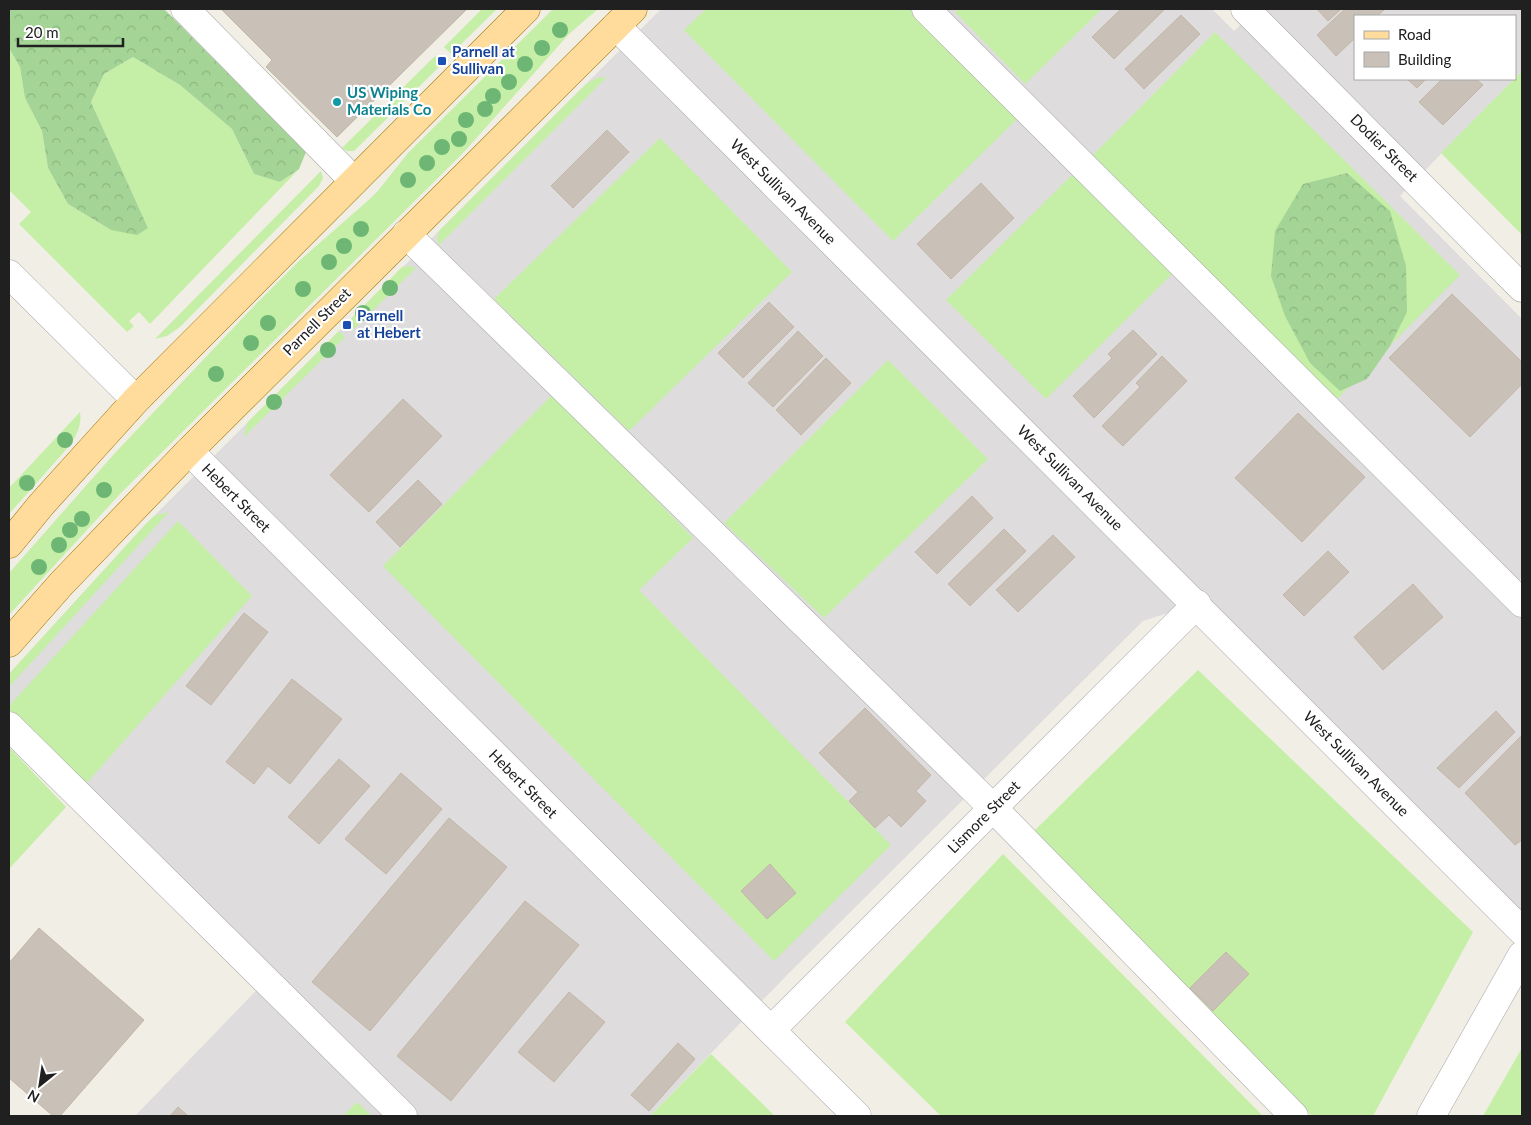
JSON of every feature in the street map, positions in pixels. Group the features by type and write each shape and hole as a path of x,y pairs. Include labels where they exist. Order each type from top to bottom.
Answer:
{"main road":[{"path":"9,544 41,505 136,400 526,9"},
{"name":"Parnell Street","path":"9,643 93,550 189,451 624,17"}],"street":[{"path":"185,9 354,181"},
{"path":"926,9 1522,603"},
{"name":"Dodier Street","path":"1245,9 1522,288"},
{"name":"West Sullivan Avenue","path":"624,17 1197,604 1522,931"},
{"path":"406,234 993,808 1294,1116"},
{"path":"9,274 136,400"},
{"name":"Hebert Street","path":"189,451 857,1116"},
{"name":"Lismore Street","path":"770,1030 1197,604"},
{"path":"9,726 402,1116"},
{"path":"1431,1116 1522,955"}],"shaded area":[{"path":"661,9 1212,9 1234,31 1257,9 1522,9 1522,71 1516,77 1516,15 1354,15 1354,80 1513,80 1400,196 1522,319 1522,577 1514,586 1522,595 1522,931 1196,604 1143,621 787,975 650,1116 135,1116 275,971 9,709 9,674 144,526"}],"green space":[{"path":"9,9 164,9 306,152 299,169 280,182 254,174 232,129 180,85 133,57 104,74 91,102 148,228 137,235 111,230 68,204 48,168 42,131 25,98 20,67 9,48"},
{"path":"482,9 497,9 451,54 444,47"},
{"path":"553,9 598,9 569,34 464,152 120,494 9,615 9,573 114,454 256,304 299,261 377,192 408,153"},
{"path":"706,9 909,9 1017,119 893,241 684,30"},
{"path":"959,9 1102,9 1025,84 955,12"},
{"path":"1215,32 1460,275 1337,399 1092,156"},
{"path":"9,48 20,67 25,98 42,131 48,168 68,204 111,230 148,228 91,102 104,74 133,57 180,85 232,129 254,174 280,182 299,169 150,324 139,312 129,321 134,326 127,332 19,224 31,212 9,190"},
{"path":"435,56 442,64 354,151 347,151 342,148"},
{"path":"1522,71 1522,235 1441,153 1513,80 1516,80 1516,77"},
{"path":"607,77 439,245 437,238 439,231 586,84 597,78"},
{"path":"660,138 792,272 629,431 494,299"},
{"path":"321,171 323,178 319,186 180,327 167,336 155,339"},
{"path":"1347,173 1390,211 1406,266 1407,312 1390,346 1367,379 1340,391 1310,363 1285,316 1271,276 1275,231 1303,184"},
{"path":"1073,174 1172,274 1046,399 946,300"},
{"path":"402,267 416,268 354,329 348,322"},
{"path":"339,331 345,337 244,437 247,423"},
{"path":"888,360 988,459 824,618 724,523"},
{"path":"554,393 693,538 639,590 891,845 774,961 383,566"},
{"path":"80,412 80,425 71,444 9,514 9,488"},
{"path":"169,512 9,687 9,674 144,526 154,516"},
{"path":"178,521 252,596 85,785 9,709 9,706"},
{"path":"1198,670 1473,932 1373,1116 1312,1116 1030,835"},
{"path":"9,747 66,807 9,869"},
{"path":"1003,854 1263,1116 941,1116 845,1022"},
{"path":"1522,1048 1522,1116 1483,1116"},
{"path":"711,1054 775,1116 650,1116"},
{"path":"357,1102 372,1116 343,1116"}],"building":[{"name":"US Wiping Materials Co","path":"221,9 467,9 337,137 266,67 272,60"},
{"path":"1121,9 1165,9 1114,59 1092,37"},
{"path":"1317,9 1341,9 1328,21"},
{"path":"1345,9 1385,9 1378,15 1354,15 1354,39 1336,56 1317,35"},
{"path":"1181,15 1200,34 1144,89 1125,69"},
{"path":"1408,80 1425,80 1417,88"},
{"path":"1441,80 1477,80 1483,85 1443,125 1419,102"},
{"path":"607,130 629,152 573,208 551,186"},
{"path":"981,183 1014,218 951,279 917,244"},
{"path":"1452,294 1522,362 1522,384 1470,437 1389,358"},
{"path":"769,302 794,327 743,378 718,353"},
{"path":"1133,330 1157,354 1094,418 1073,396 1112,358 1108,354"},
{"path":"798,331 823,356 773,407 748,383"},
{"path":"1162,356 1187,381 1123,446 1102,426 1140,387 1136,383"},
{"path":"826,358 851,383 801,435 776,410"},
{"path":"403,399 442,436 369,512 330,475"},
{"path":"1298,413 1365,477 1302,542 1235,478"},
{"path":"418,480 442,504 400,547 376,522"},
{"path":"972,496 993,518 937,574 915,552"},
{"path":"1004,529 1026,551 970,606 948,584"},
{"path":"1053,535 1075,557 1018,612 996,590"},
{"path":"1328,551 1349,572 1304,616 1283,595"},
{"path":"1413,584 1443,617 1383,670 1354,637"},
{"path":"244,613 268,632 211,705 186,686"},
{"path":"292,679 342,719 290,784 268,766 254,784 226,762"},
{"path":"865,708 931,775 916,791 926,801 901,827 889,815 875,828 849,801 858,792 819,753"},
{"path":"1496,711 1515,732 1459,788 1437,768"},
{"path":"1522,735 1522,840 1515,845 1465,793"},
{"path":"339,759 370,786 319,844 288,817"},
{"path":"401,773 442,809 386,874 345,839"},
{"path":"449,818 507,867 370,1031 312,982"},
{"path":"770,864 796,893 767,919 741,891"},
{"path":"525,901 579,945 451,1101 397,1056"},
{"path":"39,928 144,1020 60,1116 53,1116 9,1078 9,963"},
{"path":"1226,952 1249,974 1213,1011 1190,988"},
{"path":"569,992 605,1022 554,1082 518,1052"},
{"path":"678,1043 695,1059 649,1111 631,1095"},
{"path":"178,1107 188,1116 170,1116"}],"place":[{"name":"Parnell at Sullivan","path":"442,61"},
{"name":"US Wiping Materials Co","path":"337,102"},
{"name":"Parnell at Hebert","path":"347,325"}]}
